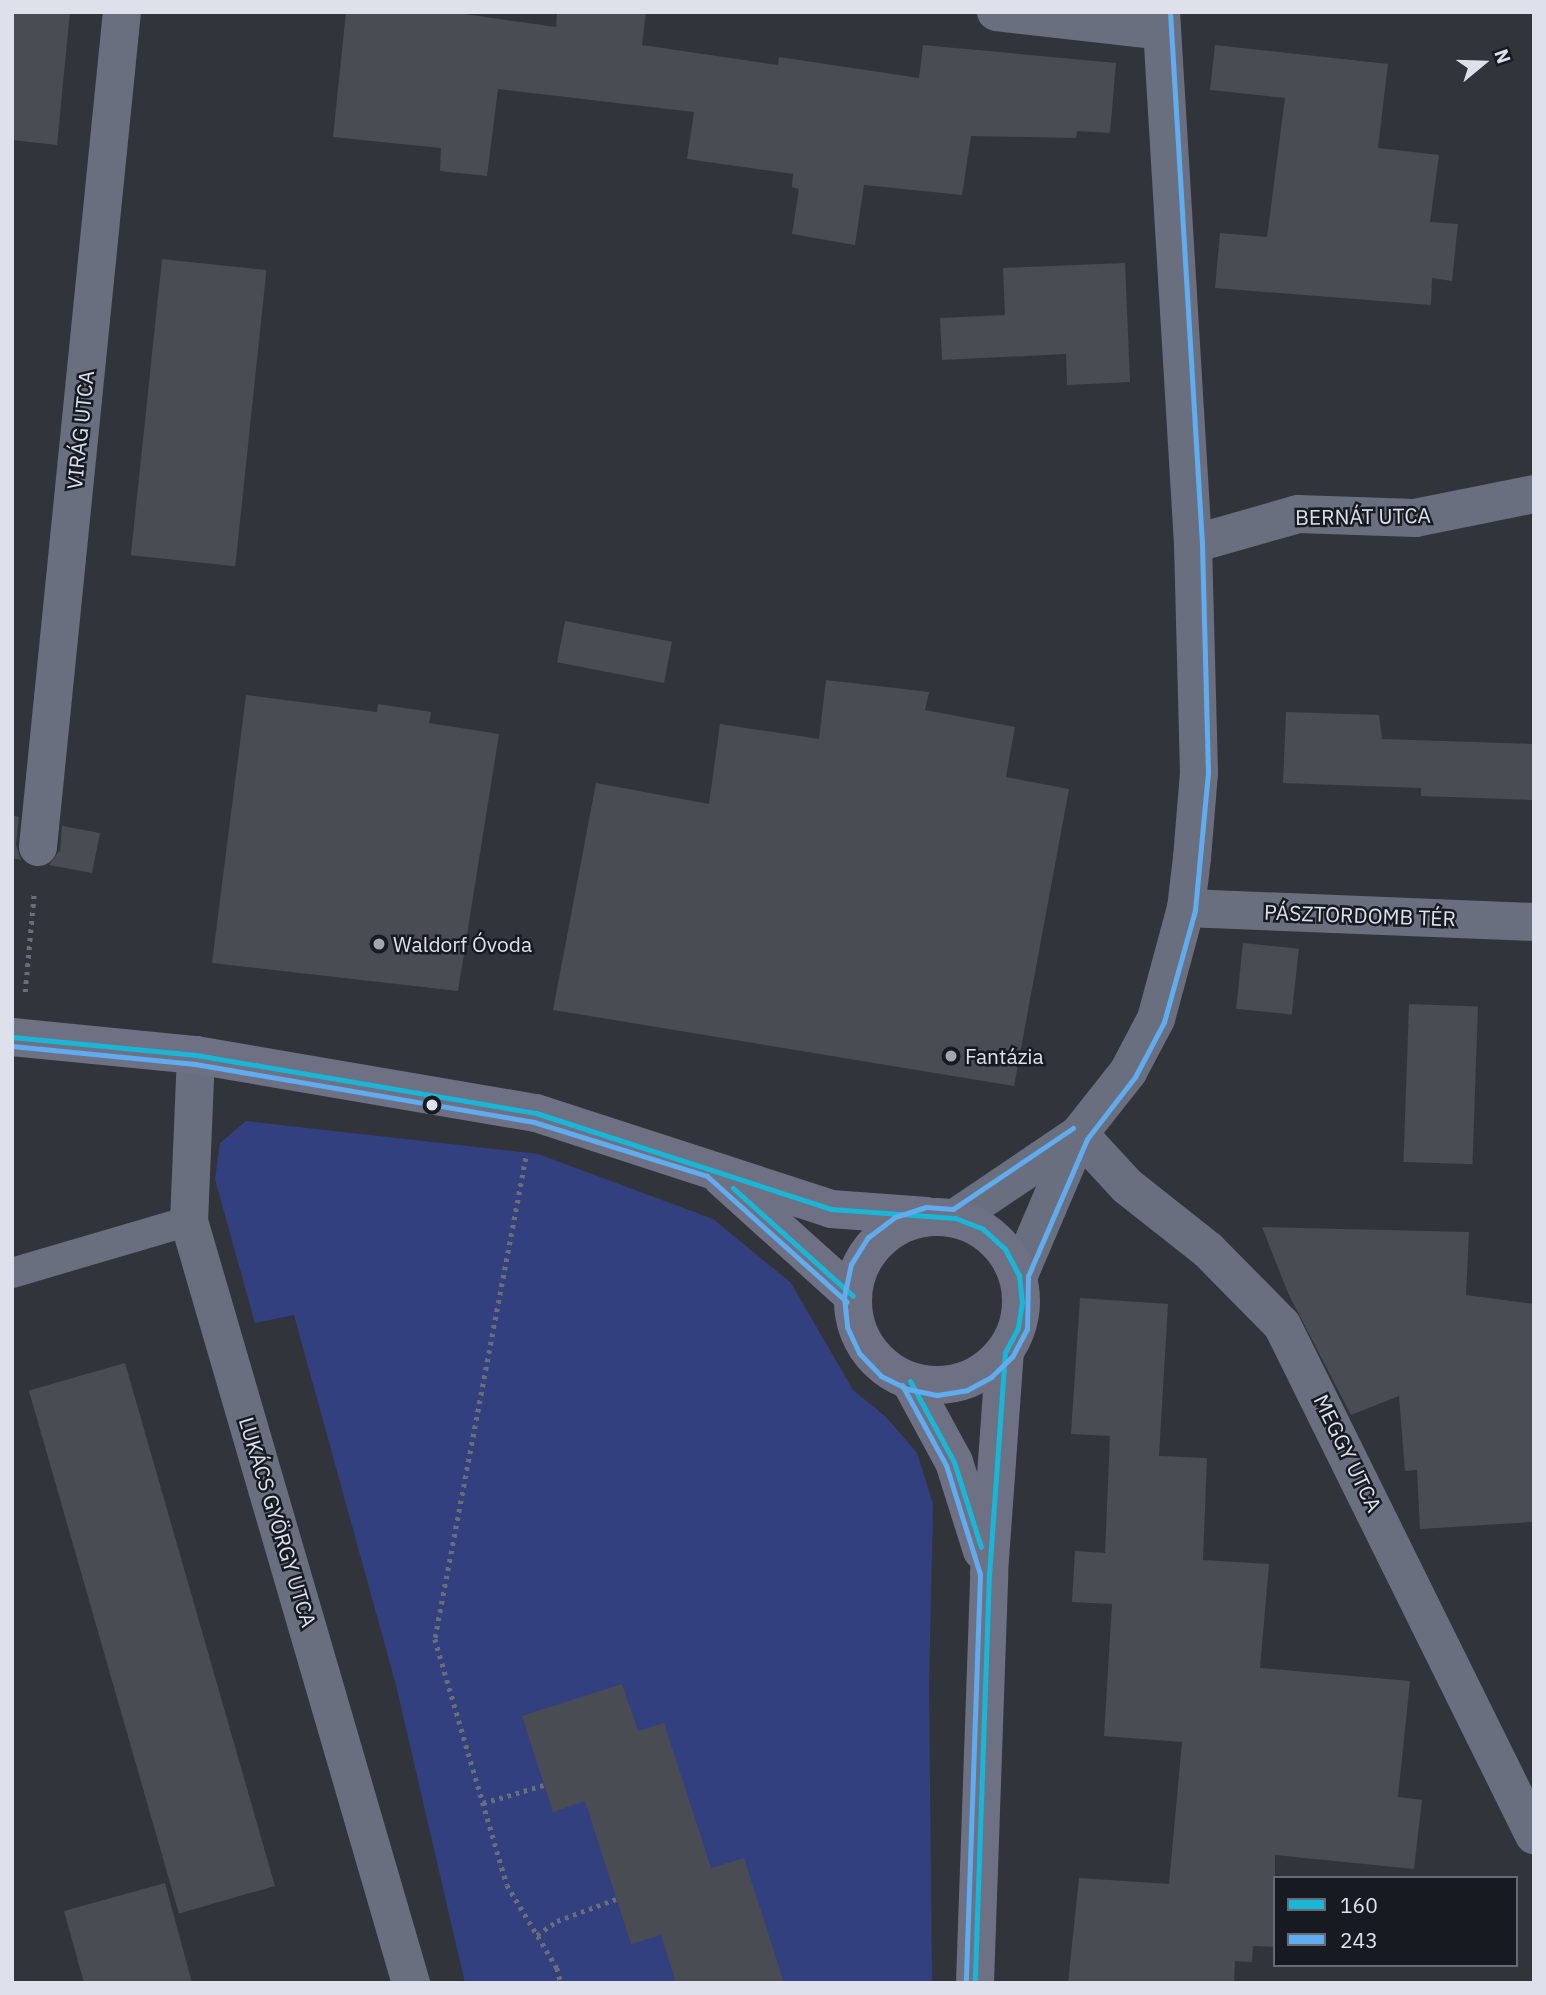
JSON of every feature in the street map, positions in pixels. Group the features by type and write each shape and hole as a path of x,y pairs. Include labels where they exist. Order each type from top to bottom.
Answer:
{"street":[{"name":"VIRÁG UTCA","path":"38,847 122,12"},
{"path":"996,12 1162,22 1194,544 1199,773 1186,908 1156,1019 1128,1072 1079,1134 1018,1275"},
{"name":"BERNÁT UTCA","path":"1194,544 1298,514 1415,518 1534,494"},
{"name":"PÁSZTORDOMB TÉR","path":"1186,908 1534,922"},
{"path":"17,1038 196,1055 536,1113 712,1168 831,1209 941,1217 983,1229 1005,1249 1018,1275 1022,1302 1018,1328 1005,1352 986,1370 963,1382 936,1386 910,1381 886,1369 867,1349 856,1325 853,1296 859,1267 875,1242 898,1225 941,1217 1079,1134"},
{"name":"LUKÁCS GYÖRGY UTCA","path":"196,1055 189,1221 411,1983"},
{"name":"MEGGY UTCA","path":"1079,1134 1127,1186 1209,1250 1282,1325 1534,1835"},
{"path":"712,1168 853,1296"},
{"path":"975,1983 989,1573 1005,1352"},
{"path":"910,1381 954,1462 989,1573"}],"lane":[{"path":"12,1273 189,1221"}],"path":[{"path":"17,1038 38,847"},
{"path":"536,1113 435,1639 507,1885 537,1935 561,1983"},
{"path":"483,1803 544,1785"},
{"path":"537,1935 557,1921 616,1899"}],"shaded area":[{"path":"246,1121 538,1154 713,1219 791,1283 853,1390 886,1417 917,1453 933,1504 929,1686 932,1983 465,1983 396,1685 294,1315 255,1323 215,1179 220,1143"}],"building":[{"path":"12,12 70,12 57,145 12,140"},
{"path":"346,12 450,12 556,27 557,12 646,12 642,45 778,65 779,57 919,78 923,45 1116,63 1110,133 1077,131 1076,138 971,136 962,195 864,185 855,245 792,234 799,189 792,187 793,174 687,159 694,112 498,89 487,176 440,171 441,148 333,137"},
{"path":"1215,45 1388,64 1378,148 1439,155 1430,222 1458,224 1452,281 1432,278 1431,305 1215,288 1220,233 1267,237 1285,98 1210,90"},
{"path":"162,259 266,270 235,566 131,555"},
{"path":"1125,263 1130,382 1067,385 1066,354 942,360 940,318 1005,315 1003,268"},
{"path":"565,621 672,642 664,683 557,662"},
{"path":"826,680 929,692 925,710 1015,727 1006,777 1069,789 1014,1086 553,1010 596,783 709,804 720,724 819,739"},
{"path":"246,695 377,712 378,704 431,712 429,723 499,734 458,991 212,963"},
{"path":"1286,712 1379,715 1382,739 1534,744 1533,800 1421,796 1421,788 1283,783"},
{"path":"12,815 19,817 16,845 21,860 12,858"},
{"path":"62,826 100,833 92,873 49,865 60,850"},
{"path":"1243,943 1299,949 1292,1014 1236,1009"},
{"path":"1409,1004 1478,1006 1472,1164 1403,1162"},
{"path":"1262,1227 1469,1232 1466,1295 1534,1304 1534,1522 1420,1529 1417,1470 1405,1471 1399,1396 1351,1415 1288,1293"},
{"path":"1080,1298 1168,1304 1159,1456 1207,1458 1203,1560 1269,1564 1260,1668 1410,1681 1398,1797 1422,1800 1414,1869 1275,1855 1273,1947 1253,1946 1252,1962 1235,1961 1234,1983 1068,1983 1079,1878 1169,1884 1182,1742 1104,1736 1112,1604 1072,1602 1075,1551 1105,1553 1110,1436 1071,1434"},
{"path":"125,1363 275,1886 179,1913 29,1391"},
{"path":"622,1684 638,1731 664,1723 711,1868 744,1858 784,1983 676,1983 661,1935 631,1944 585,1801 553,1812 522,1716"},
{"path":"165,1883 192,1983 84,1983 64,1911"}],"transit line":[{"name":"243","path":"1073,1128 953,1209 926,1207 895,1217 868,1237 851,1264 844,1297 847,1327 859,1353 881,1376 908,1389 937,1395 967,1390 991,1377 1012,1357 1027,1329 1028,1276 1087,1139 1135,1077 1164,1022 1195,910 1208,773 1202,544 1170,12"},
{"name":"160","path":"12,1037 196,1055 536,1113 831,1209 955,1218 983,1229 1005,1249 1019,1275 1022,1302 1018,1328 1005,1352 989,1573 975,1983"},
{"name":"243","path":"12,1046 195,1064 534,1122 707,1176 847,1302"},
{"name":"160","path":"733,1188 853,1296"},
{"name":"160","path":"910,1381 954,1462 981,1547"},
{"name":"243","path":"902,1385 946,1465 980,1574 966,1983"}],"place":[{"name":"Waldorf Óvoda","path":"379,944"},
{"name":"Fantázia","path":"951,1056"}]}
